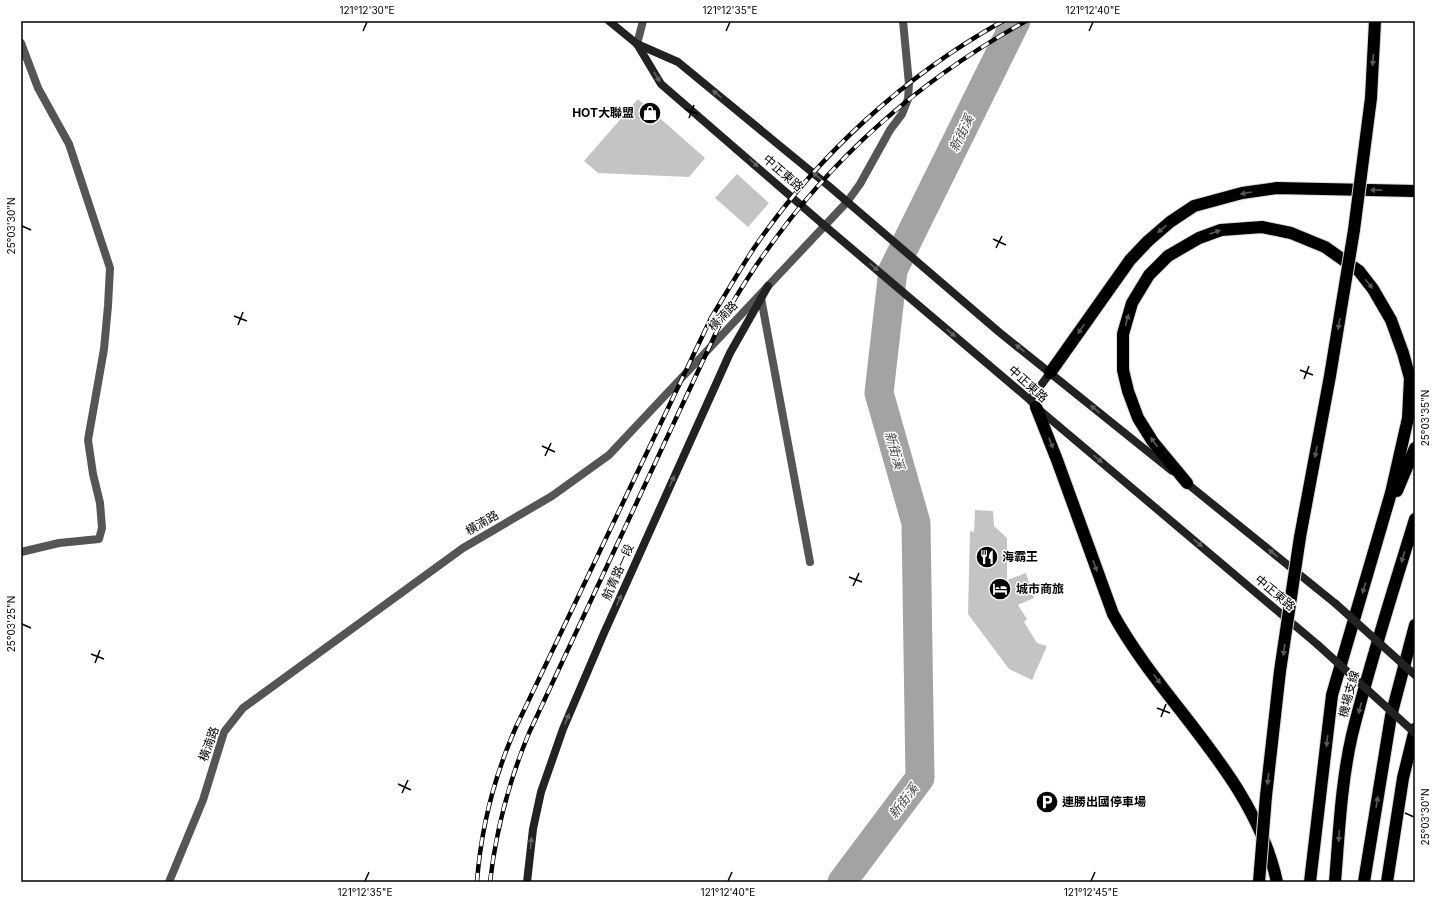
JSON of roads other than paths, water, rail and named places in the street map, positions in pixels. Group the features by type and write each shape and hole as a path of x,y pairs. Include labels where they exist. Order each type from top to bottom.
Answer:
{"highway":[{"path":"1259,882 1266,796 1280,671 1300,537 1330,376 1354,230 1371,98 1375,21"},
{"path":"1050,373 1130,260 1148,241 1170,222 1194,206 1242,193 1277,188 1415,191"},
{"path":"1187,483 1149,436 1138,418 1128,391 1123,370 1123,334 1132,304 1149,275 1168,256 1199,238 1221,230 1262,227 1291,233 1325,248 1358,271 1373,289 1391,320 1410,378 1408,418 1391,493 1332,695 1310,882"},
{"path":"1033,404 1057,460 1113,614 1125,636 1146,666 1236,786 1259,828 1274,866 1277,882"},
{"path":"1378,537 1415,448"},
{"name":"機場支線","path":"1335,882 1341,801 1352,736 1385,616 1415,519"},
{"path":"1364,882 1392,716 1415,625"},
{"path":"1387,882 1403,778 1415,729"}],"main road":[{"name":"中正東路","path":"610,21 637,44 678,62 1050,373 1336,604 1415,675"},
{"name":"中正東路","path":"637,44 661,84 1033,404 1318,645 1415,733"},
{"name":"航青路一段","path":"527,882 533,829 542,792 562,729 730,353 768,286"},
{"path":"1033,404 1050,373"}],"street":[{"path":"637,44 643,21"},
{"name":"橫湳路","path":"169,882 203,800 224,732 243,708 463,548 552,496 609,455 847,202 860,184 890,130 902,114 908,99 909,84 903,21"},
{"path":"21,43 38,88 69,144 110,268 104,349 88,440 93,474 100,503 102,528 99,538 59,543 21,552"},
{"path":"761,298 810,562"}],"waterway":[{"name":"新街溪","path":"842,882 920,778 916,523 879,393 893,270 1016,21"}],"railway":[{"path":"477,882 485,822 501,765 516,727 711,318 737,274 779,214 806,181 865,120 931,67 1003,21"},
{"path":"490,882 504,806 515,769 529,733 721,322 742,287 759,261 820,184 850,152 882,122 951,68 988,43 1026,21"}],"place":[{"name":"HOT大聯盟","path":"650,113"},
{"name":"海霸王","path":"987,557"},
{"name":"城市商旅","path":"1000,589"},
{"name":"連勝出國停車場","path":"1047,802"}]}
